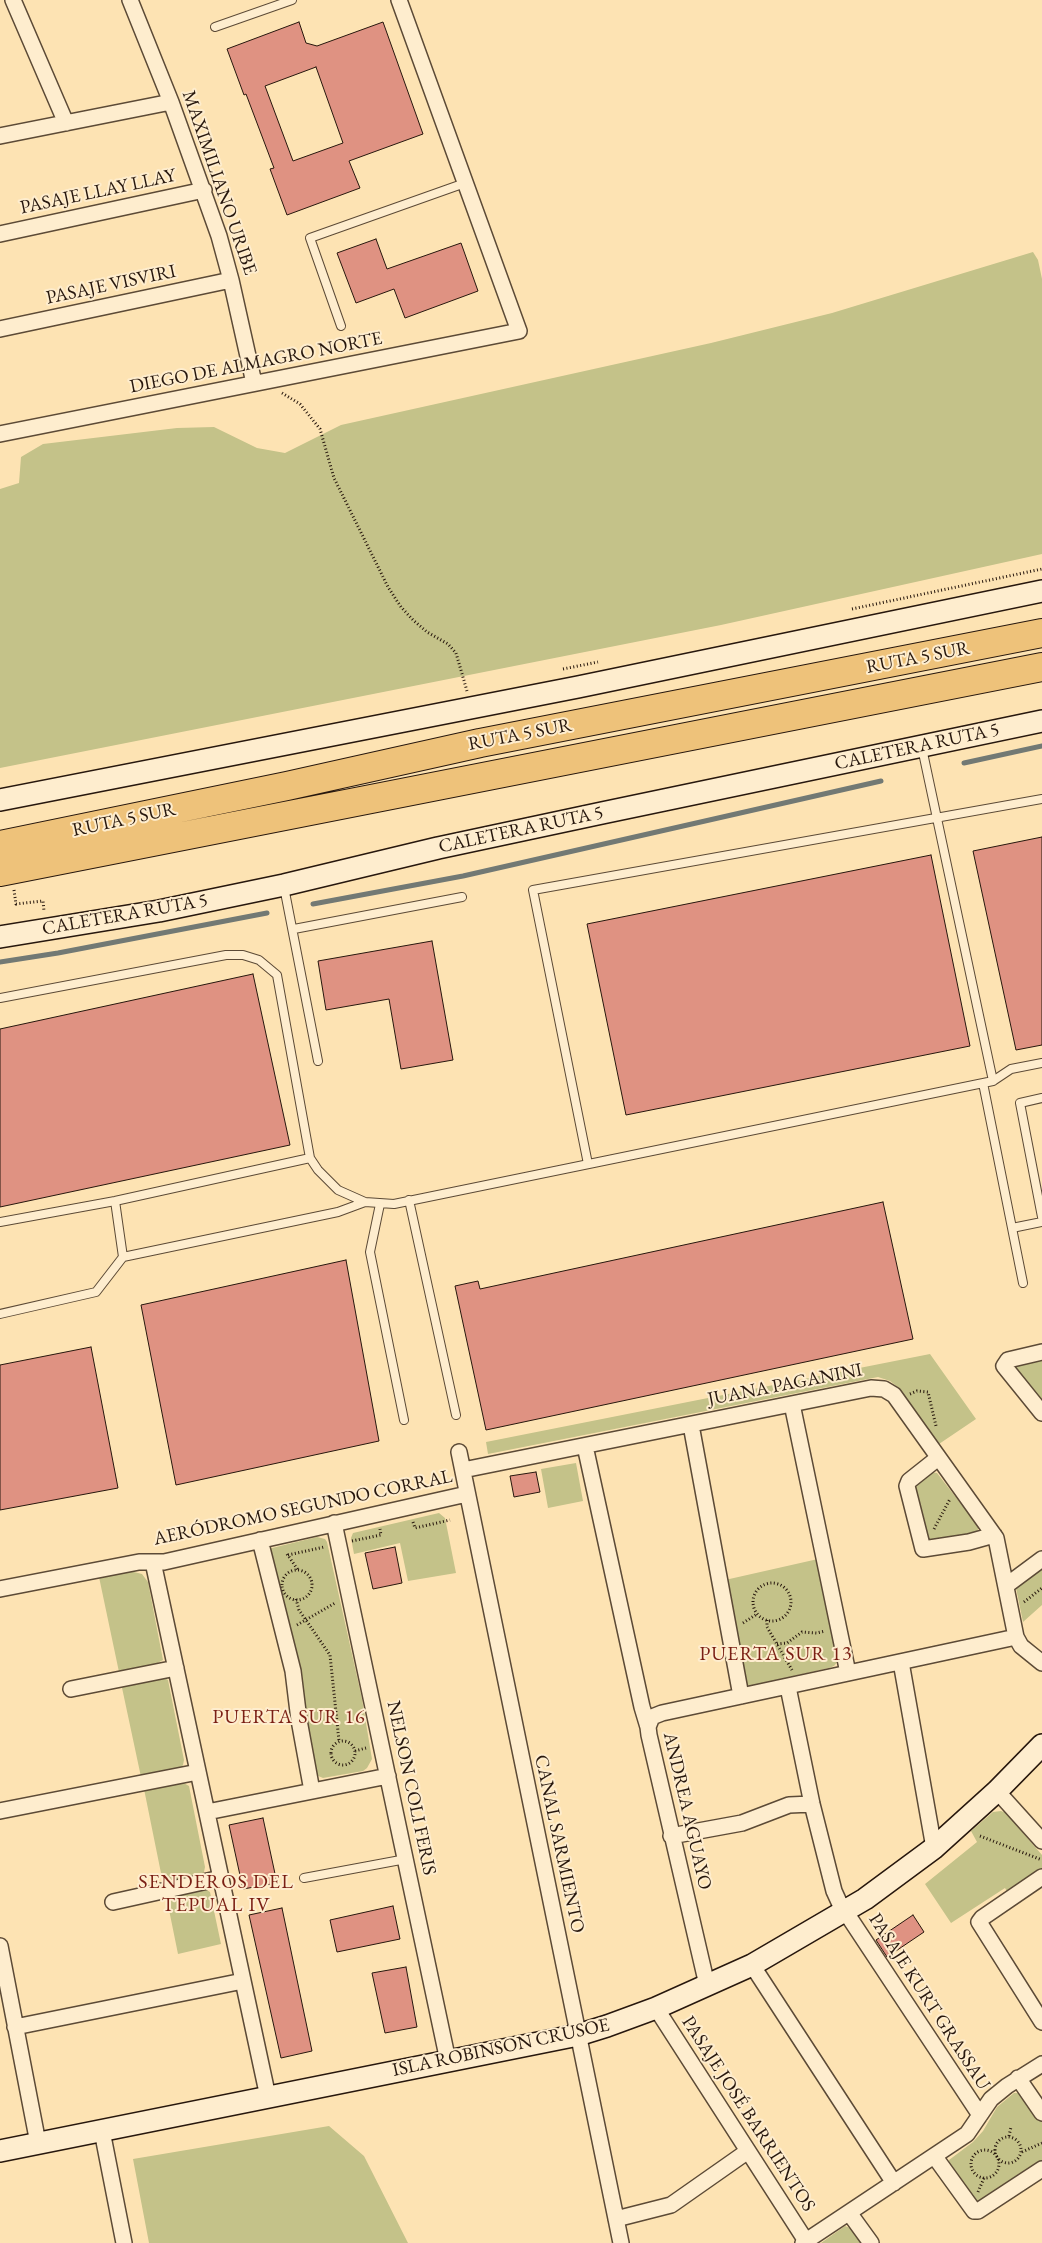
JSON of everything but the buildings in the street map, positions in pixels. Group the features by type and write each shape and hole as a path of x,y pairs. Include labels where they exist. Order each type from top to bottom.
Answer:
{"highway":[{"name":"RUTA 5 SUR","path":"0,845 287,786 480,742 1042,633"},
{"name":"RUTA 5 SUR","path":"6,871 1042,667"}],"street":[{"path":"13,0 66,123"},
{"name":"MAXIMILIANO URIBE","path":"130,0 204,190 259,382"},
{"path":"399,0 466,183"},
{"path":"0,136 171,102"},
{"name":"DIEGO DE ALMAGRO NORTE","path":"0,434 519,331 466,183"},
{"name":"PASAJE LLAY LLAY","path":"0,234 204,190"},
{"name":"PASAJE VISVIRI","path":"0,329 231,280"},
{"path":"0,800 558,691 1042,591"},
{"name":"CALETERA RUTA 5","path":"0,937 159,911 284,885 458,844 1042,721"},
{"path":"1042,1352 1008,1360 1004,1366 1042,1414"},
{"name":"JUANA PAGANINI","path":"462,1470 871,1388 884,1389 894,1395 994,1535 1007,1585 1016,1637"},
{"path":"792,1404 848,1673"},
{"path":"691,1424 741,1696"},
{"path":"585,1446 648,1727"},
{"name":"CANAL SARMIENTO","path":"459,1452 621,2243"},
{"path":"938,1458 909,1481 907,1486 922,1549 969,1542 994,1535"},
{"name":"AERÓDROMO SEGUNDO CORRAL","path":"0,1589 139,1562 164,1562 334,1522 467,1494"},
{"name":"NELSON COLI FERIS","path":"334,1522 448,2061"},
{"path":"260,1540 293,1671 312,1791"},
{"path":"1007,1585 1042,1560"},
{"path":"153,1562 268,2097"},
{"path":"1016,1637 1021,1646 1042,1663"},
{"name":"ANDREA AGUAYO","path":"707,1985 671,1836 648,1727 652,1718 662,1713 1016,1637"},
{"path":"900,1662 934,1848"},
{"path":"70,1689 176,1668"},
{"name":"PASAJE KURT GRASSAU","path":"793,1686 812,1804 834,1891 845,1912 980,2115"},
{"name":"ISLA ROBINSON CRUSOE","path":"0,2151 578,2035 656,2008 752,1964 845,1912 934,1848 998,1791 1042,1745"},
{"path":"0,1811 198,1772"},
{"path":"207,1812 388,1776"},
{"path":"998,1791 1042,1841"},
{"path":"671,1836 742,1823 789,1805 812,1804"},
{"path":"113,1902 221,1878"},
{"path":"1042,1878 982,1918 979,1922 1042,2022"},
{"path":"0,1946 38,2143"},
{"path":"752,1964 894,2182"},
{"path":"15,2027 243,1981"},
{"name":"PASAJE JOSÉ BARRIENTOS","path":"656,2008 804,2242"},
{"path":"804,2242 850,2214 894,2182 935,2157 967,2134 991,2099 1018,2078 1042,2064"},
{"path":"1018,2078 1042,2113"},
{"path":"102,2131 124,2243"},
{"path":"616,2219 672,2205 748,2151"},
{"path":"935,2157 974,2211 978,2211 1042,2169"},
{"path":"850,2214 871,2243"}],"lane":[{"path":"215,27 292,0"},
{"path":"341,326 310,238 466,183"},
{"path":"921,746 993,1081"},
{"path":"588,1164 533,890 1042,799"},
{"path":"284,885 318,1061"},
{"path":"294,930 462,898"},
{"path":"0,998 226,955 243,954 259,960 277,975 310,1158 318,1170 338,1190 365,1202 380,1204 409,1200 993,1081 1011,1069 1042,1063"},
{"path":"983,1083 1023,1283"},
{"path":"1042,1098 1020,1102 1042,1217"},
{"path":"0,1222 115,1201 310,1158"},
{"path":"409,1200 456,1415"},
{"path":"115,1201 123,1257"},
{"path":"0,1314 96,1292 123,1257 338,1212 365,1202"},
{"path":"380,1204 370,1252 404,1420"},
{"path":"1012,1228 1042,1222"},
{"path":"304,1878 406,1859"}],"path":[{"path":"259,382 268,381 281,393 300,404 320,429 334,478 388,587 401,607 413,620 427,632 448,644 456,653 468,694"},
{"path":"848,610 1042,569"},
{"path":"559,670 607,660"},
{"path":"458,690 475,686"},
{"path":"6,871 16,904 43,901 46,930"},
{"path":"922,1549 957,1485"},
{"path":"406,1523 414,1522 415,1528 450,1520"},
{"path":"288,1555 381,1535 379,1529 388,1527"},
{"path":"275,1536 298,1570 308,1576 311,1588 307,1596 296,1600 286,1595 282,1584 287,1574 298,1570"},
{"path":"775,1583 786,1589 790,1597 790,1606 787,1614 780,1619 767,1620 759,1616 754,1609 754,1596 762,1586 775,1583"},
{"path":"1012,1611 1042,1588"},
{"path":"282,1630 306,1620 350,1595"},
{"path":"296,1600 299,1610 330,1655 338,1741"},
{"path":"767,1620 767,1626 777,1644 793,1686"},
{"path":"777,1644 787,1643 802,1632 817,1633 838,1627"},
{"path":"338,1741 348,1742 354,1748 354,1758 347,1764 338,1764 331,1757 332,1746 338,1741"},
{"path":"980,1836 1042,1860"},
{"path":"1009,2136 1011,2127"},
{"path":"1022,2152 1018,2140 1009,2136 1000,2139 995,2151 998,2157 999,2168 992,2177 981,2178 973,2172 971,2163 978,2152 989,2151 998,2157 1003,2162 1010,2163 1019,2158 1022,2152"},
{"path":"1022,2152 1042,2143"}],"shaded area":[{"path":"1033,252 1038,260 1042,279 1042,554 721,625 0,768 0,489 19,483 21,457 43,444 177,428 214,427 257,448 285,453 341,425 711,343 832,313"},
{"path":"930,1354 976,1419 939,1444 899,1388 890,1381 878,1377 488,1454 486,1442"},
{"path":"1042,1356 1042,1408 1014,1368 1015,1365"},
{"path":"576,1463 583,1501 548,1508 541,1469"},
{"path":"930,1472 937,1473 979,1527 976,1534 926,1543 913,1487"},
{"path":"439,1513 445,1518 456,1573 408,1581 400,1543 354,1554 351,1538 353,1533"},
{"path":"317,1537 325,1539 327,1542 362,1699 372,1759 363,1771 323,1778 316,1775 268,1549"},
{"path":"818,1559 840,1659 834,1666 829,1668 749,1686 744,1681 725,1580"},
{"path":"1042,1565 1042,1605 1023,1622 1016,1588 1018,1584"},
{"path":"130,1571 142,1574 148,1582 163,1660 156,1664 119,1672 99,1577"},
{"path":"165,1678 168,1680 184,1760 183,1765 181,1768 141,1777 121,1683"},
{"path":"182,1782 189,1786 205,1867 201,1876 163,1883 144,1789"},
{"path":"1001,1811 1006,1813 1042,1855 1042,1871 1008,1893 1005,1888 951,1923 925,1884 977,1842 971,1831 993,1812"},
{"path":"205,1889 210,1892 221,1944 178,1954 166,1895"},
{"path":"1014,2093 1021,2093 1025,2096 1042,2121 1042,2163 976,2204 948,2163 949,2160 973,2142 983,2131 997,2107"},
{"path":"329,2126 364,2156 408,2243 149,2243 133,2159"},
{"path":"845,2226 855,2230 864,2243 821,2243"}],"waterway":[{"path":"964,763 1042,746"},
{"path":"313,904 463,876 881,781"},
{"path":"0,962 58,953 267,913"}],"district":[{"name":"PUERTA SUR 13","path":"776,1655"},
{"name":"PUERTA SUR 16","path":"289,1718"},
{"name":"SENDEROS DEL TEPUAL IV","path":"216,1894"}]}
